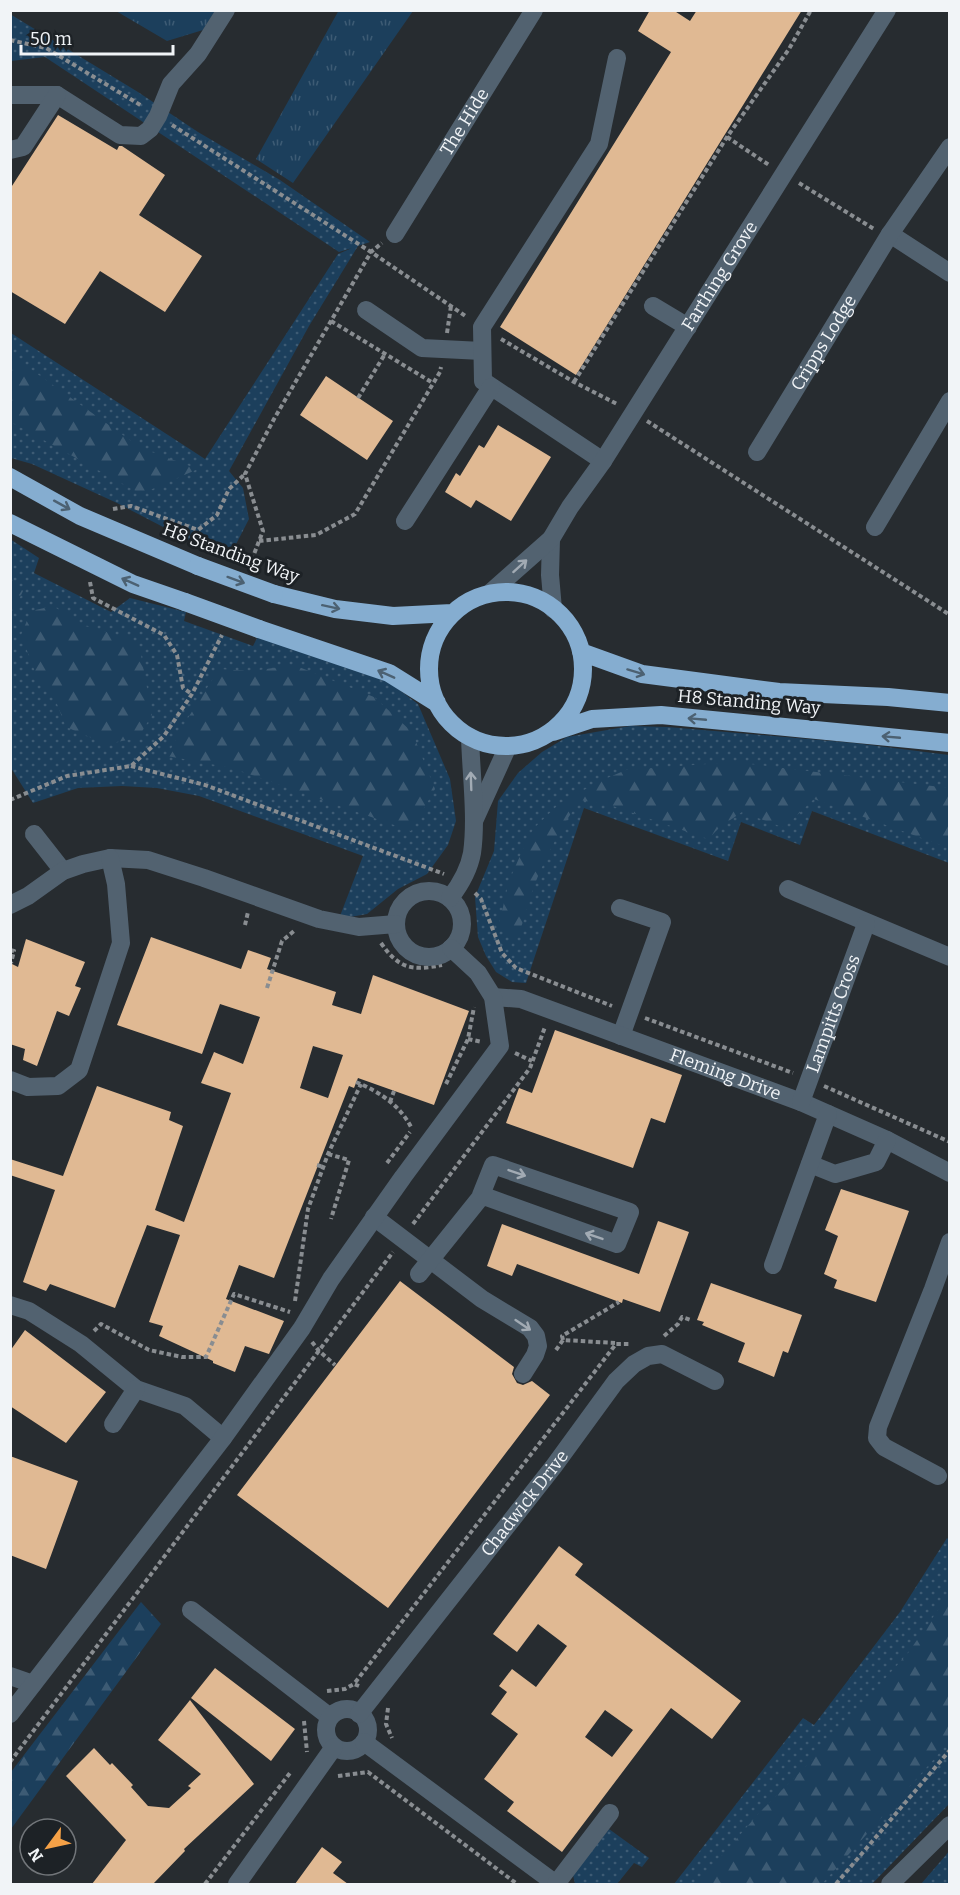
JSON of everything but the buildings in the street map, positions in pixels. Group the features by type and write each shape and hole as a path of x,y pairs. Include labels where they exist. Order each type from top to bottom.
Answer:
{"highway":[{"name":"H8 Standing Way","path":"10,477 80,516 198,566 274,594 335,609 393,616 452,613"},
{"path":"10,522 133,584 389,674 436,703"},
{"path":"508,592 527,595 553,609 561,615 573,632 581,652 583,676 577,699 564,720 546,734 528,743 508,746 489,744 470,737 451,723 436,703 429,680 430,656 438,633 452,613 463,604 490,593 508,592"},
{"name":"H8 Standing Way","path":"581,652 642,674 779,692 888,697 950,703"},
{"name":"H8 Standing Way","path":"546,734 592,718 661,715 950,743"}],"street":[{"path":"10,95 57,95 120,135 141,135 150,129 171,84 198,54 226,10"},
{"name":"The Hide","path":"395,234 534,10"},
{"name":"Farthing Grove","path":"490,593 551,539 688,327 883,12"},
{"path":"603,460 483,381 482,327 599,144 617,58"},
{"path":"10,150 23,147 57,95"},
{"name":"Cripps Lodge","path":"757,452 892,230 950,147"},
{"path":"892,230 950,273"},
{"path":"653,306 688,327"},
{"path":"366,310 422,348 482,351"},
{"path":"405,521 491,387"},
{"path":"875,527 950,401"},
{"name":"Farthing Grove","path":"551,539 550,575 553,609"},
{"path":"450,898 463,881 472,854 470,737"},
{"path":"473,824 508,746"},
{"path":"34,834 63,871"},
{"path":"10,1080 28,1087 58,1086 80,1070 122,943 116,884 110,858"},
{"path":"10,904 28,896 63,871 110,858 148,860 319,919 359,927 396,924"},
{"path":"788,889 866,924 950,957"},
{"path":"10,1714 223,1438 298,1321 500,1047 493,997 477,973 449,956 416,954 402,942 396,924 403,904 410,897 420,892 441,893 450,898 457,907 461,917 461,928 449,956"},
{"path":"620,908 662,922 621,1036"},
{"name":"Lampitts Cross","path":"801,1102 866,924"},
{"name":"Fleming Drive","path":"493,997 521,999 801,1102 887,1140 950,1173"},
{"path":"773,1265 828,1114"},
{"path":"810,1164 836,1174 876,1162 887,1140"},
{"path":"420,1274 481,1195 493,1165 630,1212 617,1244 481,1195"},
{"path":"371,1221 399,1243 416,1263 420,1274 496,1308 530,1328 536,1336 538,1346 523,1374"},
{"path":"938,1476 884,1448 878,1438 878,1427 950,1242"},
{"path":"10,1305 29,1311 81,1344 136,1389 185,1406 223,1438"},
{"name":"Chadwick Drive","path":"359,1714 547,1475 616,1382 634,1364 648,1356 662,1354 715,1381"},
{"path":"113,1424 136,1389"},
{"path":"191,1610 330,1717"},
{"path":"10,1676 33,1684"},
{"path":"341,1710 359,1714 366,1724 364,1742 353,1750 340,1750 334,1747 326,1730 330,1717 341,1710"},
{"path":"364,1742 556,1884 610,1813"},
{"path":"237,1884 334,1747"},
{"path":"890,1884 950,1826"}],"path":[{"path":"574,382 727,137 789,49 811,10"},
{"path":"10,40 46,48 158,116 371,252 482,327 574,382 632,412 950,615"},
{"path":"782,43 789,49"},
{"path":"727,137 874,229 892,230"},
{"path":"111,510 131,506 198,530 217,515 229,489 245,474 274,419 371,252"},
{"path":"259,541 316,535 355,514 440,372 451,306"},
{"path":"332,321 433,384"},
{"path":"358,398 385,354"},
{"path":"245,474 263,531 247,571"},
{"path":"85,560 93,598 164,635 177,655 183,688 192,694"},
{"path":"130,766 164,736 192,694 223,632"},
{"path":"10,801 67,776 130,766 205,785 463,881 481,899 502,952 516,968 561,987 810,1079 950,1142"},
{"path":"267,988 282,941 294,931 301,933"},
{"path":"371,944 380,941 401,965 424,968 449,956"},
{"path":"10,950 14,951 11,963"},
{"path":"10,1762 530,1068 561,987"},
{"path":"444,1089 468,1039 474,1008 472,998"},
{"path":"298,1321 308,1209 328,1154 359,1083 376,1091 405,1113 412,1129"},
{"path":"390,1102 394,1091"},
{"path":"387,1163 412,1129 420,1122"},
{"path":"328,1154 349,1160 331,1219"},
{"path":"317,1165 323,1167"},
{"path":"81,1344 101,1324 149,1350 182,1358 206,1357 234,1294 298,1321 319,1351 335,1365"},
{"path":"551,1357 563,1340 562,1336 619,1302"},
{"path":"563,1340 616,1344"},
{"path":"836,1884 950,1750"},
{"path":"299,1761 307,1751"},
{"path":"205,1884 292,1770"},
{"path":"332,1784 339,1775 368,1772 517,1884"}],"green space":[{"path":"339,10 413,11 293,183 256,159"},
{"path":"116,11 215,11 203,30 167,41"},
{"path":"10,14 138,92 198,132 280,180 370,242 358,246 309,326 229,471 243,488 249,519 232,552 192,542 117,503 32,464 11,458 11,333 205,459 338,254 352,248 339,252 45,57 11,61"},
{"path":"11,355 141,448 198,469 141,494 11,422"},
{"path":"10,539 39,558 34,573 111,612 130,598 186,612 184,621 253,646 258,636 385,679 418,704 450,779 456,821 448,845 427,874 398,889 367,914 345,918 340,916 363,856 199,796 157,788 122,786 78,788 33,803 11,768"},
{"path":"11,578 23,591 11,616"},
{"path":"53,606 85,626 132,639 141,655 152,715 138,738 106,744 66,727 57,704 37,677 21,635 31,611"},
{"path":"294,665 374,697 412,732 435,789 411,831 232,768 167,756 219,669 252,671"},
{"path":"630,726 668,727 854,743 949,755 949,863 812,811 800,845 741,822 728,861 584,808 526,983 512,982 496,972 478,937 475,897 494,851 498,801 518,773 542,752 567,737"},
{"path":"734,762 949,788 949,848 814,799 782,827 742,812 720,827 708,839 610,805 580,800 560,831 544,864 514,943 499,924 509,881 527,840 534,828 559,804 600,781 626,770"},
{"path":"947,1538 949,1540 949,1804 872,1884 674,1884 803,1718 814,1725 900,1612"},
{"path":"949,1594 949,1740 936,1757 822,1884 697,1884 759,1813 811,1761 908,1653"},
{"path":"141,1602 161,1624 11,1829 11,1772"},
{"path":"609,1829 649,1858 642,1867 634,1863 617,1884 575,1884 573,1875"},
{"path":"949,1851 949,1884 921,1884 946,1855"}]}
